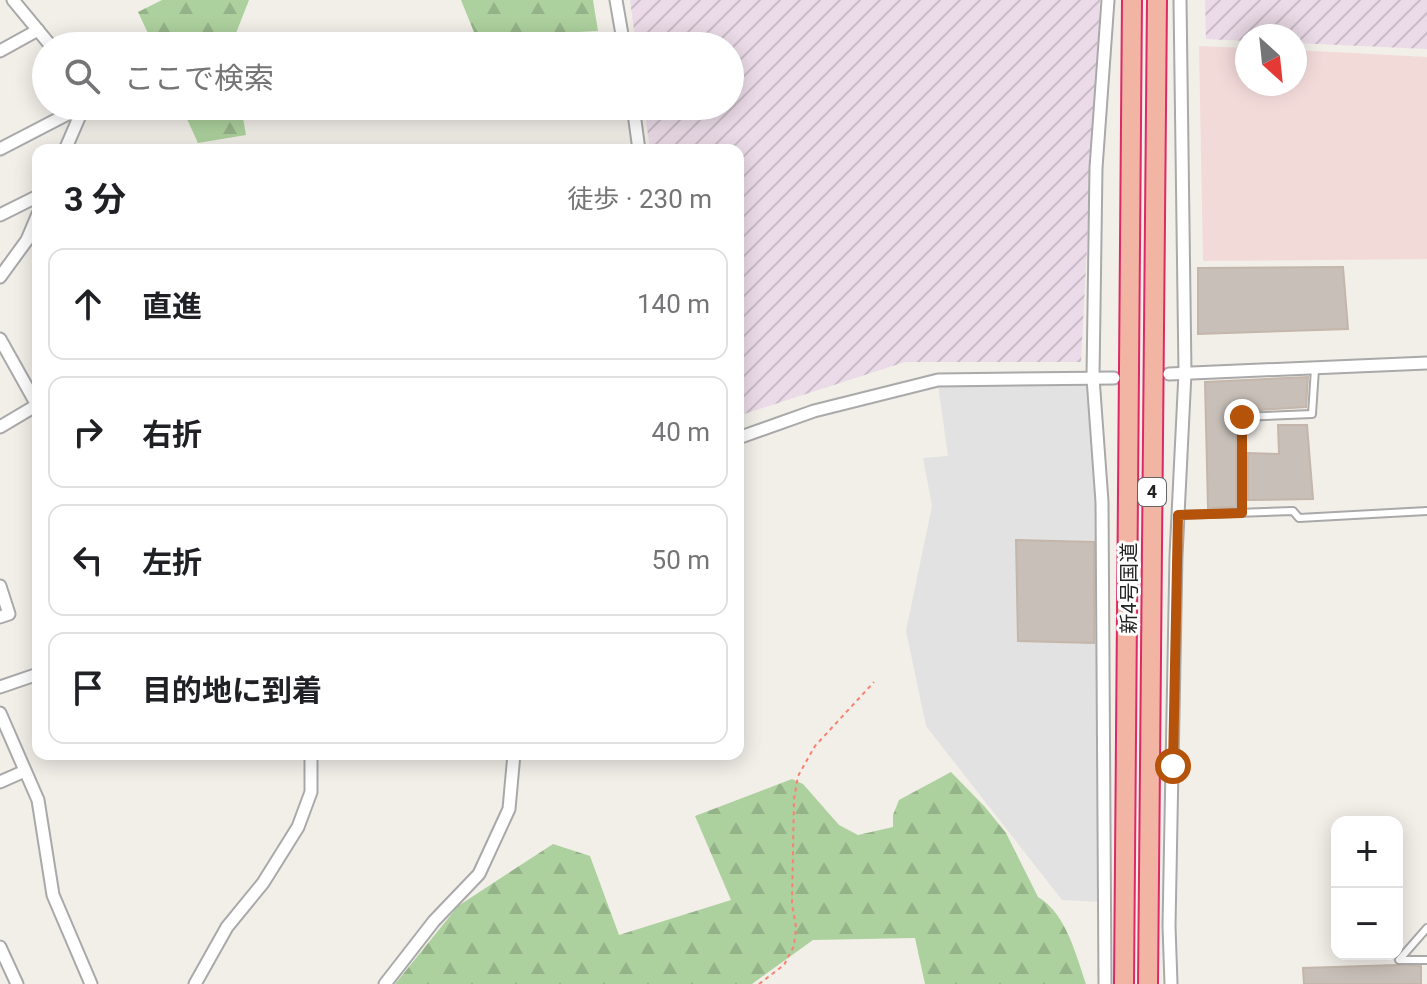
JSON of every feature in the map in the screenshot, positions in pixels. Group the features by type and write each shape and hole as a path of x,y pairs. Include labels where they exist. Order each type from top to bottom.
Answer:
{"highway":[{"name":"新4号国道","path":"1124,984 1132,0"},
{"name":"新4号国道","path":"1148,984 1157,0"}],"street":[{"path":"13,0 38,30 34,32"},
{"path":"616,0 622,32"},
{"path":"1105,984 1102,502 1093,378 1096,168 1108,0"},
{"path":"1171,984 1169,926 1178,515 1185,373 1180,0"},
{"path":"0,51 32,33"},
{"path":"0,149 57,120"},
{"path":"68,144 78,120"},
{"path":"635,120 638,144"},
{"path":"0,215 32,199"},
{"path":"0,277 32,228"},
{"path":"0,339 4,354 32,397"},
{"path":"1169,374 1427,363"},
{"path":"744,436 814,411 938,380 1114,378"},
{"path":"0,427 32,408"},
{"path":"0,586 9,614 0,617"},
{"path":"0,687 32,676"},
{"path":"0,713 38,800 53,895 91,984"},
{"path":"195,984 227,927 263,883 298,827 311,792 311,760"},
{"path":"385,984 434,921 479,874 509,809 513,760"},
{"path":"0,782 25,771"},
{"path":"1106,772 1125,772"},
{"path":"1105,893 1125,894"},
{"path":"1148,925 1169,926"},
{"path":"0,947 17,984"}],"lane":[{"path":"1242,513 1242,417 1312,414 1315,369"},
{"path":"1178,515 1293,511 1299,518 1427,511"},
{"path":"1427,928 1399,960 1427,960"}],"path":[{"path":"759,984 784,965 794,946 794,799 798,776 815,746 874,682"}],"shaded area":[{"path":"630,0 1100,0 1081,362 905,362 744,414 744,144 649,144 646,120 744,120 744,32 634,32"},
{"path":"1205,0 1427,0 1427,49 1307,44 1307,24 1235,24 1235,40 1206,39"},
{"path":"1199,46 1235,48 1235,96 1307,96 1307,51 1427,57 1427,259 1203,261"},
{"path":"1081,382 1088,388 1095,464 1102,902 1062,900 926,726 906,631 932,506 923,458 948,456 938,385"}],"green space":[{"path":"162,0 249,0 236,32 147,32 138,12"},
{"path":"461,0 593,0 598,31 578,32 474,32"},
{"path":"187,120 243,120 246,135 198,143"},
{"path":"951,772 1006,833 1038,897 1048,904 1063,924 1086,984 925,984 915,938 813,940 752,984 395,984 458,906 553,844 590,856 619,935 731,900 695,816 792,779 803,784 839,825 858,835 893,827 893,815 899,800"}],"building":[{"path":"1343,267 1348,329 1198,334 1198,268"},
{"path":"1308,377 1306,407 1236,414 1236,507 1208,508 1205,382"},
{"path":"1278,425 1307,425 1313,499 1248,500 1248,453 1279,454"},
{"path":"1016,540 1094,542 1094,643 1018,641"},
{"path":"1421,966 1421,984 1304,984 1303,968"}],"route":[{"path":"1173,766 1178,515 1242,513 1242,417"}]}
